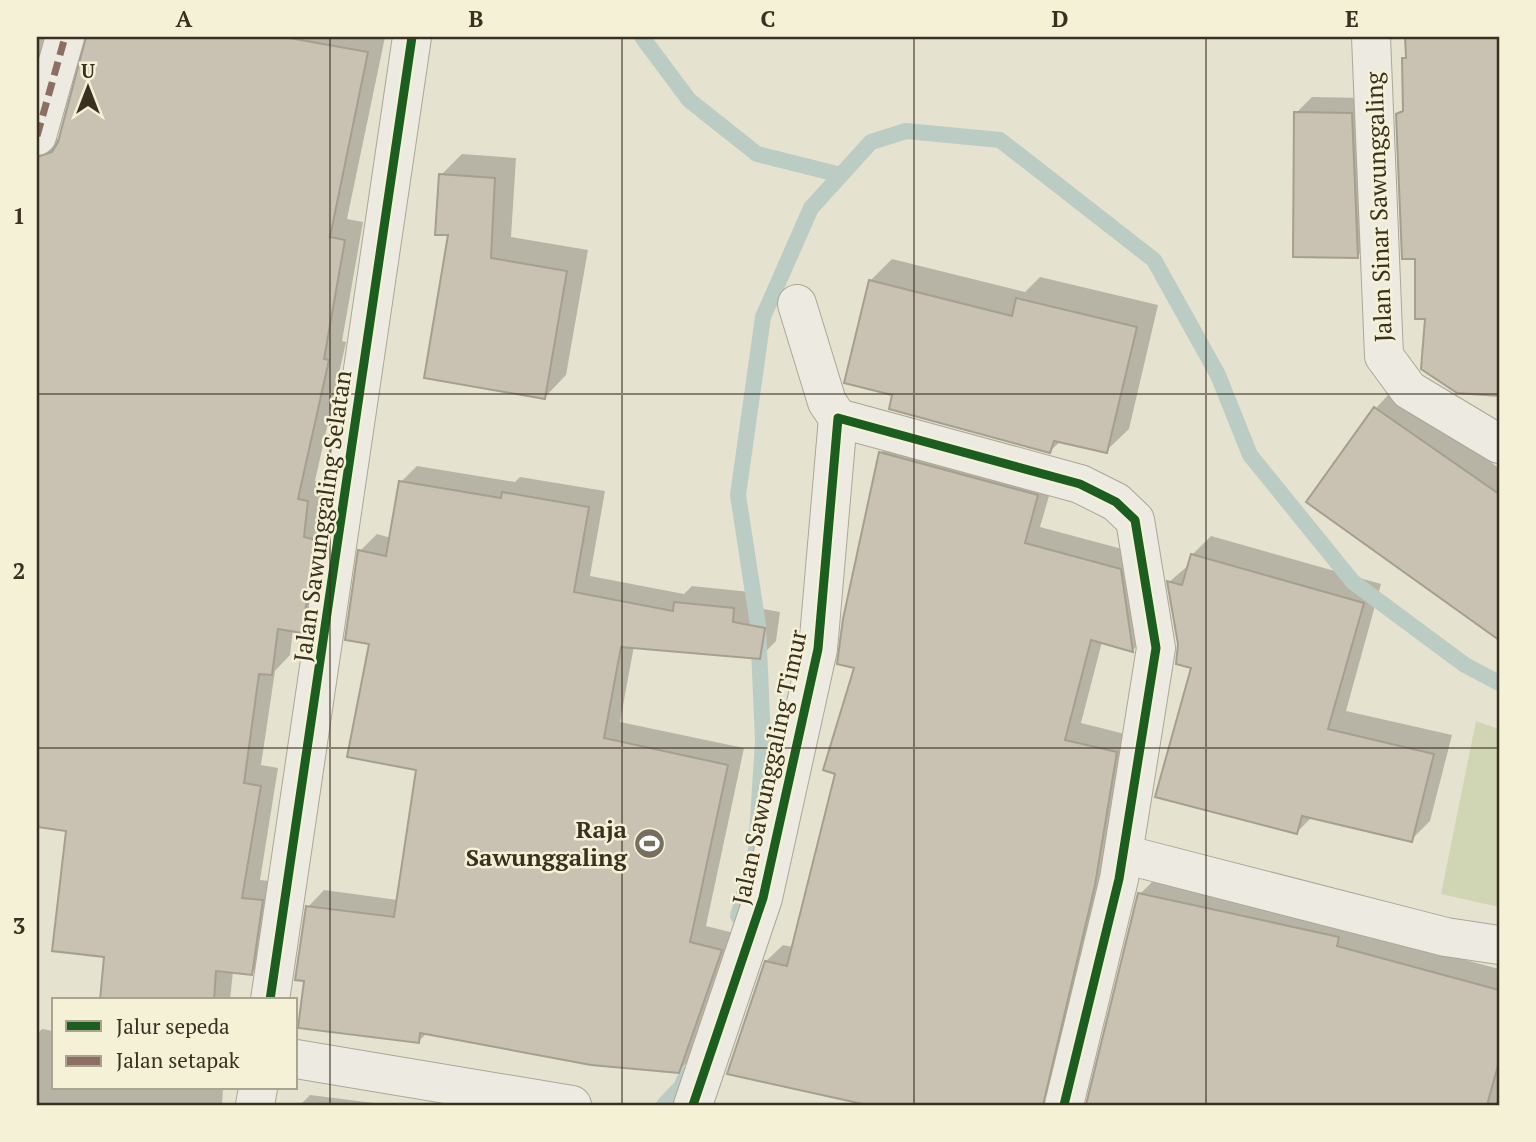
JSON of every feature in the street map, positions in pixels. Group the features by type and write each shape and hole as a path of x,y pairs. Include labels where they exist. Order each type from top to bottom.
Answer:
{"street":[{"path":"37,136 65,37"},
{"name":"Jalan Sawunggaling Selatan","path":"270,998 412,37"},
{"name":"Jalan Sinar Sawunggaling","path":"1371,37 1384,356 1409,390 1499,444"},
{"path":"797,304 827,402 838,418 1080,484 1116,502 1135,520 1156,648 1123,854 1063,1105"},
{"name":"Jalan Sawunggaling Timur","path":"693,1105 763,898 818,649 838,418"},
{"path":"1123,854 1446,937 1499,945"},
{"path":"298,1059 572,1105"}],"green space":[{"path":"1476,721 1499,729 1499,907 1441,894"}],"building":[{"path":"86,37 284,37 368,52 330,237 345,240 324,359 329,360 298,499 308,501 304,537 316,540 302,633 278,629 272,675 259,674 244,783 261,786 242,898 263,900 252,975 216,971 214,998 100,998 104,957 52,951 66,831 37,827 37,157 52,152 58,142"},
{"path":"1405,37 1499,37 1499,396 1457,393 1421,369 1425,319 1415,319 1415,259 1402,259 1396,114 1403,111 1402,58 1406,58"},
{"path":"1294,112 1352,113 1358,258 1293,257"},
{"path":"439,174 495,178 491,258 567,271 545,399 424,378 448,235 435,235"},
{"path":"869,280 1012,316 1016,298 1137,327 1107,453 1054,441 1050,453 889,409 892,395 844,383"},
{"path":"1374,407 1499,494 1499,640 1306,502"},
{"path":"879,452 1038,495 1025,543 1121,569 1133,652 1091,640 1065,740 1117,752 1095,885 1043,1105 867,1105 727,1074 765,961 787,966 835,774 823,770 854,668 837,664 843,619"},
{"path":"399,481 501,498 502,492 589,507 574,592 673,611 674,602 734,608 733,622 765,628 760,659 621,647 604,738 728,765 690,942 722,950 679,1073 591,1065 420,1033 419,1043 298,1028 304,981 295,980 306,906 394,917 416,770 347,757 369,644 345,640 358,550 386,556"},
{"path":"1191,554 1364,603 1328,729 1434,754 1412,842 1302,816 1297,834 1155,797 1191,668 1176,664 1178,644 1167,581 1182,585"},
{"path":"1138,893 1339,937 1337,946 1499,990 1499,1062 1487,1105 1086,1105"}],"waterway":[{"path":"642,37 689,100 757,154 841,175"},
{"path":"738,916 756,850 763,741 758,625 738,495 763,317 811,208 871,142 906,131 1000,140 1154,260 1218,375 1250,455 1353,582 1465,665 1499,683"},
{"path":"664,1105 681,1087 687,1074"}],"marked path":[{"path":"37,136 65,37"}],"cycle path":[{"path":"270,998 412,37"},
{"path":"693,1105 763,898 818,649 838,418 1080,484 1116,502 1135,520 1156,648 1119,879 1064,1105"}],"place":[{"name":"Raja Sawunggaling","path":"650,843"}]}
